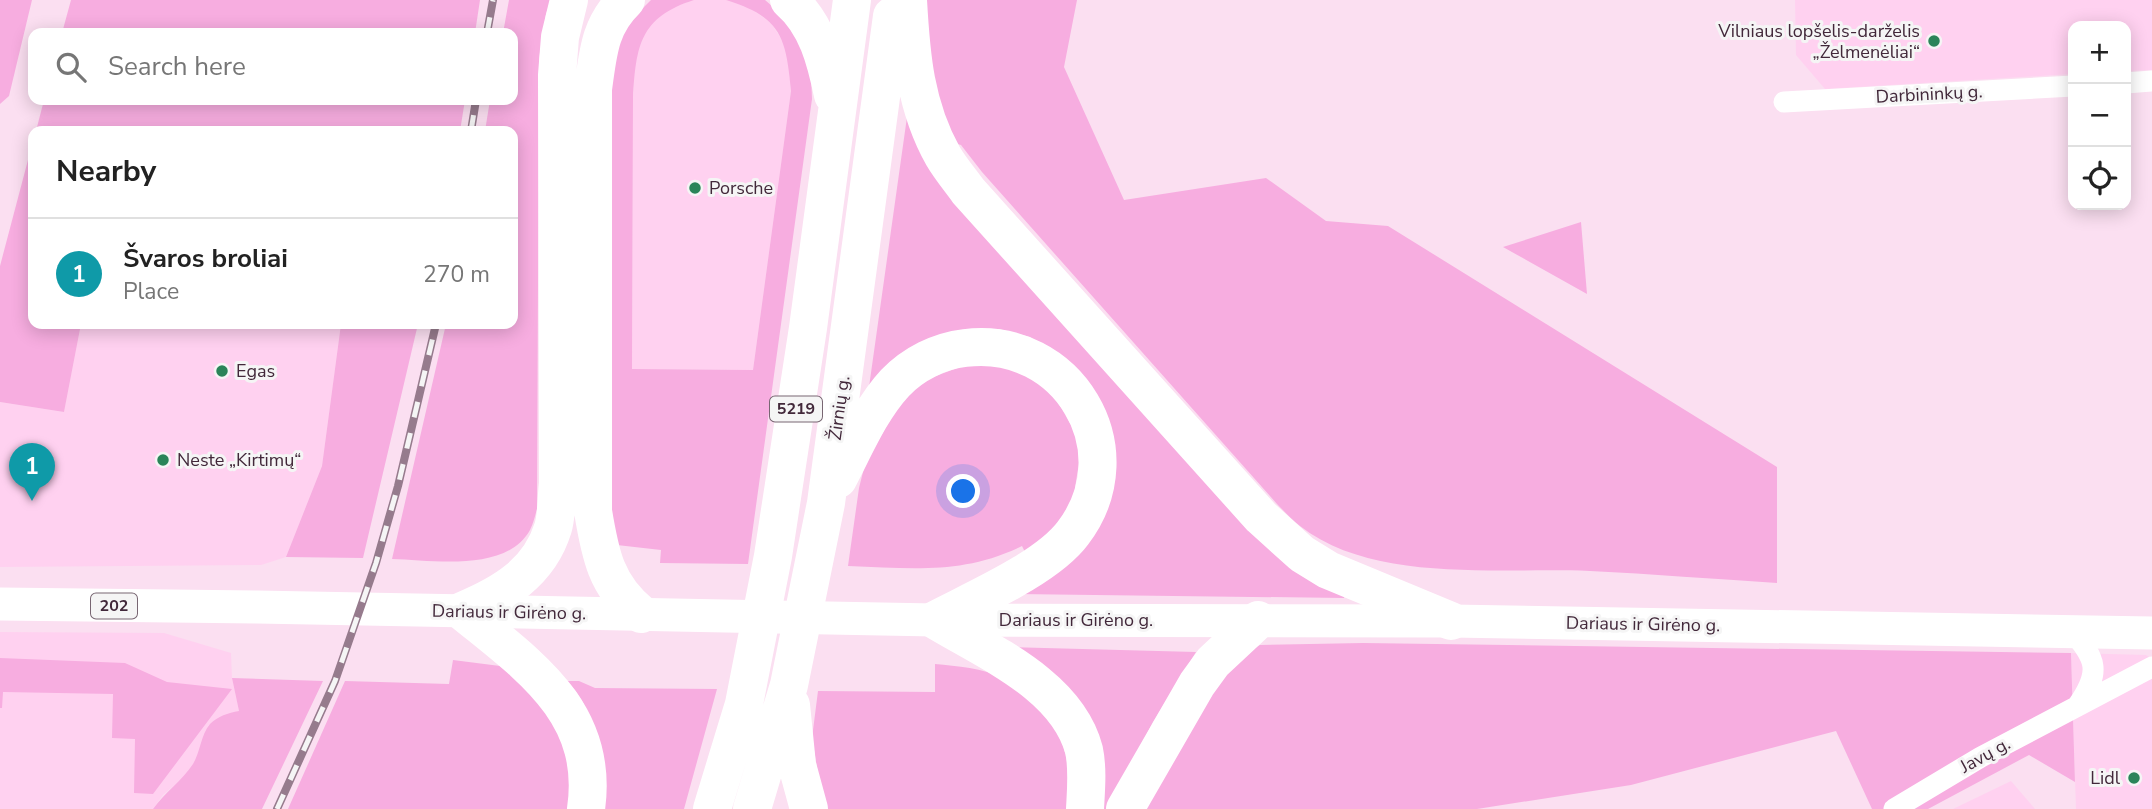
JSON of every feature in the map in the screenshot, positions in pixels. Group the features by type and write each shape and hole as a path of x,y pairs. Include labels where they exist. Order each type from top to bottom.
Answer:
{"highway":[{"path":"569,0 560,37 557,75 558,484 554,526 544,549 508,589 462,611 542,678 564,705 579,733 587,764 589,793 586,809"},
{"path":"626,0 613,13 599,42 593,89 593,511 600,553 616,589 626,602 641,614"},
{"path":"789,0 811,27 825,57 837,112"},
{"name":"5219","path":"712,809 744,704 773,556 808,328 852,0"},
{"name":"Žirnių g.","path":"752,809 789,685 826,503 894,0"},
{"path":"908,0 911,62 922,104 943,156 968,191 1277,532 1303,554 1328,570 1451,621"},
{"path":"826,503 877,407 895,383 915,366 930,358 949,350 977,346 1016,350 1044,364 1068,384 1085,409 1096,440 1099,463 1092,498 1085,516 1072,535 1038,564 935,620"},
{"path":"935,620 1041,684 1068,714 1084,750 1085,809"},
{"path":"1125,809 1196,684 1213,662 1258,620"},
{"path":"789,685 797,765 810,809"}],"main road":[{"name":"Dariaus ir Girėno g.","path":"0,604 935,620 1451,621 2152,632"}],"street":[{"path":"2131,83 2152,81"},
{"name":"Darbininkų g.","path":"1784,102 2068,86"},
{"path":"2071,630 2092,659 2094,669 2090,688 2078,705"},
{"name":"Javų g.","path":"1894,809 1981,757 2152,667"}],"shaded area":[{"path":"0,0 32,0 9,96 0,104"},
{"path":"71,0 480,0 476,28 63,28"},
{"path":"509,0 551,0 546,14 539,59 537,509 530,530 519,544 504,553 467,561 392,559 445,329 518,329 518,126 486,126 489,105 518,105 518,28 504,28"},
{"path":"651,0 694,0 662,15 652,25 644,36 636,63 633,98 632,369 753,370 791,91 783,43 777,32 759,14 726,0 765,0 787,19 797,31 811,75 812,99 748,564 660,563 661,550 608,544 604,88 622,29"},
{"path":"694,0 726,0 749,7 771,23 787,48 791,91 753,370 632,369 635,57 649,25 672,7"},
{"path":"925,0 1077,0 1064,67 1124,200 1266,178 1326,221 1388,226 1777,467 1777,583 1590,571 1439,569 1401,565 1364,557 1330,544 1300,526 1277,504 961,145 947,141 937,122"},
{"name":"Vilniaus lopšelis-darželis „Želmenėliai“","path":"1795,0 2152,0 2152,70 2131,71 2131,21 2068,21 2068,74 1825,89 1796,55"},
{"path":"43,105 464,105 461,126 37,126"},
{"path":"907,117 1345,593 1344,598 1012,594 1107,502 1056,355 1030,337 999,329 964,332 869,387"},
{"path":"28,160 28,329 80,329 64,412 0,402 0,266"},
{"path":"1581,222 1587,294 1503,247"},
{"path":"80,329 340,329 322,466 286,557 261,565 0,567 0,402 64,412"},
{"path":"340,329 417,329 363,558 286,557 322,466"},
{"path":"984,358 1048,385 1082,444 1071,513 1027,556 1022,546 978,562 957,566 848,566 865,464 909,386"},
{"path":"0,632 164,633 231,653 232,678 239,711 209,725 195,762 153,809 0,809"},
{"path":"1363,643 2071,653 2075,782 2029,755 1928,809 1872,809 1836,731 1631,785 1477,809 1140,809 1236,655 1260,645"},
{"path":"1004,647 1196,652 1153,722 1108,809 1098,809 1101,791"},
{"path":"2071,653 2146,655 2152,659 2152,809 2076,809"},
{"path":"0,658 125,663 167,682 232,689 153,794 134,793 135,739 112,738 113,694 3,692 0,708"},
{"path":"453,660 500,666 533,686 564,732 573,809 288,809 345,681 449,684"},
{"path":"935,664 970,668 1003,678 1018,687 1041,708 1053,723 1064,748 1069,779 1068,809 824,809 812,738 818,691 935,692"},
{"path":"232,678 323,681 262,809 153,809 193,764 210,724 223,715 239,711"},
{"path":"567,681 579,681 595,688 717,689 684,809 600,809 592,725 578,694"},
{"path":"2011,781 2035,809 1953,809"}],"railway":[{"path":"488,28 493,0"},
{"path":"472,126 475,105"},
{"path":"277,809 335,681 376,563 398,486 435,329"}],"place":[{"name":"Vilniaus lopšelis-darželis „Želmenėliai“","path":"1934,41"},
{"name":"Porsche","path":"695,188"},
{"name":"Egas","path":"222,371"},
{"name":"Neste „Kirtimų“","path":"163,460"},
{"name":"Švaros broliai","path":"32,501"},
{"name":"Lidl","path":"2134,778"}]}
